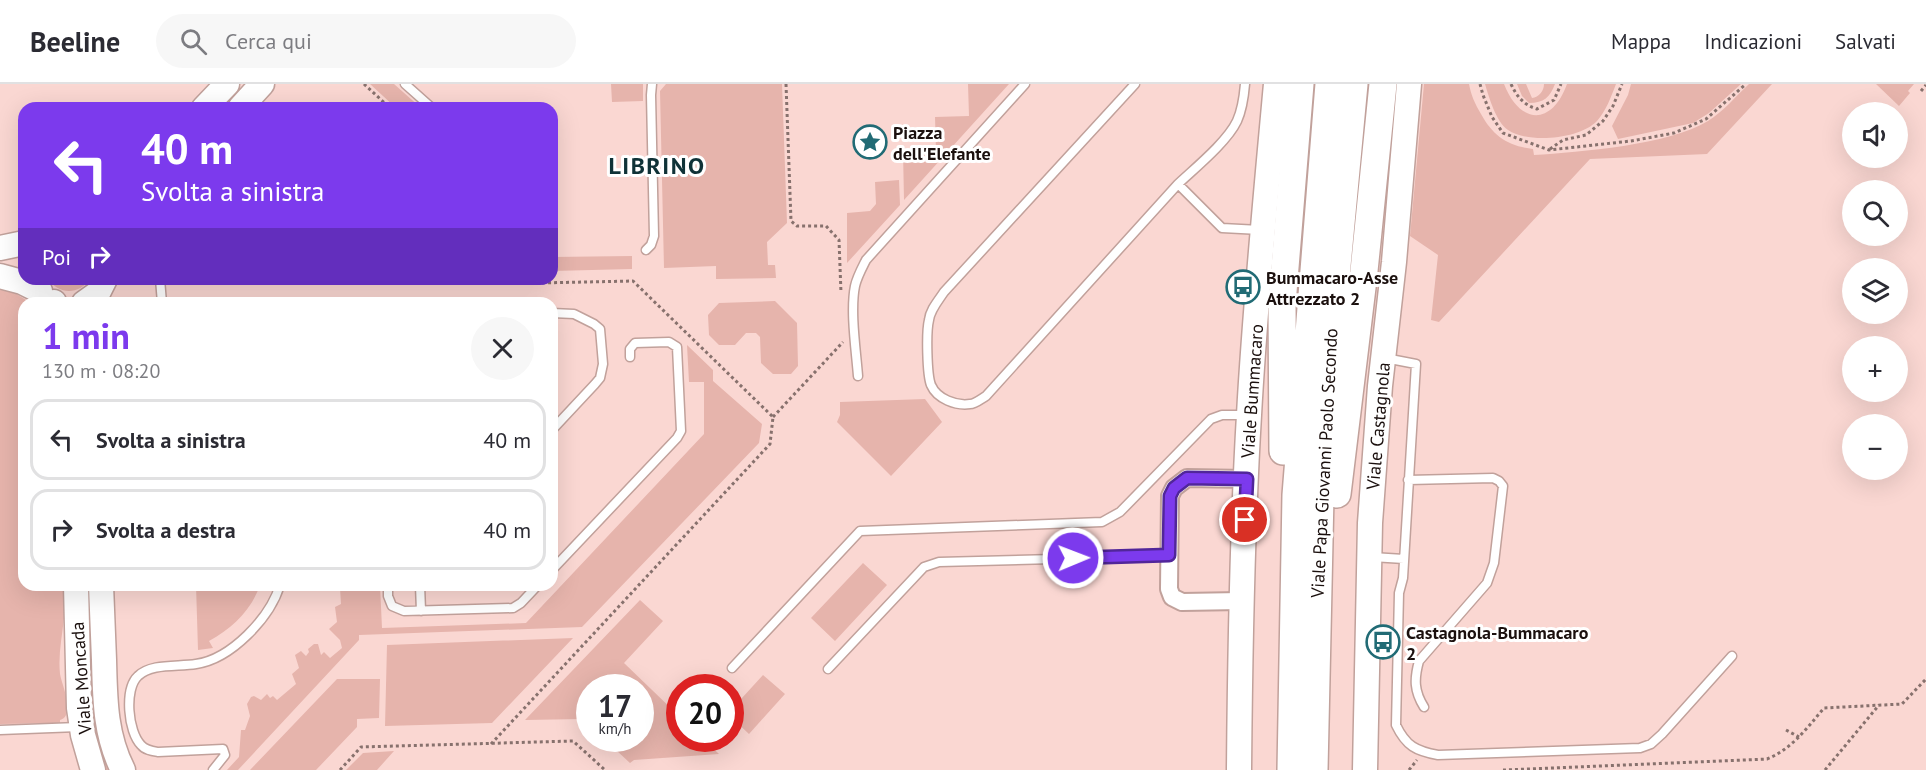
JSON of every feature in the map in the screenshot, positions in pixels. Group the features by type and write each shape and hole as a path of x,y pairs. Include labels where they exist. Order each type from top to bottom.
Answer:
{"main road":[{"path":"210,102 226,84"},
{"path":"246,102 262,84"},
{"name":"Viale Bummacaro","path":"1239,770 1241,601 1249,415 1276,84"},
{"path":"1292,670 1283,471 1282,304 1300,84"},
{"name":"Viale Papa Giovanni Paolo Secondo","path":"1288,770 1291,738 1296,495 1329,84"},
{"name":"Viale Papa Giovanni Paolo Secondo","path":"1314,770 1320,495 1332,319 1353,84"},
{"path":"1316,640 1334,521 1364,271 1383,84"},
{"name":"Viale Castagnola","path":"1365,770 1370,523 1383,358 1395,262 1408,84"},
{"path":"0,248 18,244"},
{"path":"0,276 18,281"},
{"path":"27,285 47,296"},
{"name":"Viale Moncada","path":"75,591 79,708 93,770"},
{"path":"101,591 105,705 114,752 123,770"},
{"path":"1315,692 1325,770"}],"street":[{"path":"1241,601 1182,602 1172,597 1169,589 1170,496 1181,480 1193,477 1247,479"}],"lane":[{"path":"405,84 425,102"},
{"path":"646,250 651,245 654,236 652,84"},
{"path":"858,376 855,286 866,260 1025,84"},
{"path":"1135,84 934,305 928,320 928,364 931,385 942,398 956,404 972,405 986,396 1178,184 1220,144 1237,122 1245,84"},
{"path":"1178,184 1221,228 1263,231"},
{"path":"558,314 574,314 597,327 601,334 603,364 600,378 558,424"},
{"path":"558,564 678,438 681,431 677,346 669,342 635,343 630,349 630,357"},
{"path":"1383,358 1416,364 1403,578 1399,592 1396,725 1412,747 1437,755 1640,748 1651,744 1662,734 1732,656"},
{"path":"732,668 860,531 1102,522 1120,512 1211,419 1222,415 1249,415"},
{"path":"1408,480 1493,478 1503,486 1494,563 1487,583 1419,661 1414,677 1419,699 1424,707"},
{"path":"828,669 924,567 931,563 1169,555"},
{"path":"1370,557 1404,559"},
{"path":"213,770 225,755 223,749 158,752 140,745 131,720 130,686 138,675 148,669 197,664 217,657 232,647 260,621 277,591"},
{"path":"388,591 392,606 404,611 513,608 532,591"},
{"path":"420,591 421,610"},
{"path":"0,730 82,727"}],"path":[{"path":"364,84 384,102"},
{"path":"786,84 791,221 797,226 826,226 839,240 841,298"},
{"path":"1480,84 1492,117 1503,133 1549,150 1631,141 1674,133 1706,119 1746,84"},
{"path":"1511,84 1519,99 1528,106 1538,109 1554,100 1561,84"},
{"path":"1549,150 1563,140 1586,135 1603,122 1622,84"},
{"path":"1921,91 1926,85"},
{"path":"773,417 843,343 843,332"},
{"path":"1503,770 1767,759 1782,753 1824,708 1902,704 1926,679"},
{"path":"1825,770 1879,705"},
{"path":"1786,730 1799,737"},
{"path":"339,770 361,747 573,741 605,770"}],"shaded area":[{"path":"370,84 394,84 414,102 390,102"},
{"path":"611,84 643,84 643,101 612,102"},
{"path":"666,84 782,84 787,223 767,242 768,265 775,265 776,278 716,279 716,266 664,268 660,91"},
{"path":"968,84 1009,84 904,200 903,151 936,150 935,117 969,116"},
{"path":"1424,84 1469,84 1475,103 1496,134 1516,145 1533,149 1534,155 1624,146 1671,136 1714,117 1749,84 1772,84 1707,154 1590,159 1439,322 1431,320 1438,255 1410,236"},
{"path":"1485,84 1504,84 1518,107 1527,113 1536,115 1545,113 1553,107 1561,98 1567,84 1616,84 1603,113 1589,127 1554,138 1540,138 1528,137 1508,130 1494,109"},
{"path":"1517,84 1526,84 1532,98 1541,93 1544,84 1555,84 1546,98 1539,102 1529,103 1522,96"},
{"path":"1631,84 1741,84 1709,113 1693,123 1618,139 1612,126 1628,95"},
{"path":"1876,84 1914,84 1902,102 1895,102"},
{"path":"899,180 900,205 847,263 847,213 870,211 876,204 875,182"},
{"path":"632,256 632,269 558,271 558,257"},
{"path":"54,285 84,285 69,291"},
{"path":"0,288 21,297 18,297 18,591 63,591 60,674 68,706 65,717 60,720 60,723 0,724"},
{"path":"775,301 797,323 798,366 791,374 773,374 761,363 760,337 756,333 746,333 735,345 719,345 709,335 708,315 719,303"},
{"path":"687,345 713,370 713,381 762,424 759,443 582,627 359,635 359,640 238,770 227,770 239,757 241,730 245,730 250,716 247,704 251,697 254,696 261,700 267,694 270,698 273,696 277,700 296,684 292,674 299,668 295,655 301,651 306,656 308,649 314,644 318,644 321,655 324,652 330,658 342,648 340,640 329,629 337,622 335,607 341,604 340,591 380,591 382,628 526,623 704,434 704,382 689,382"},
{"path":"925,399 942,422 891,476 837,422 840,415 840,402"},
{"path":"863,563 887,585 835,641 811,618"},
{"path":"84,591 94,591 114,770 103,770 92,737"},
{"path":"196,591 257,591 240,618 209,641 213,648 198,650"},
{"path":"640,600 663,621 624,663 635,674 576,674 576,719 525,720"},
{"path":"573,638 492,723 385,726 387,645"},
{"path":"763,675 785,694 749,734 744,729 744,696"},
{"path":"337,679 380,679 379,718 357,719 357,727 316,770 250,770"},
{"path":"654,692 666,703 666,752 717,752 719,754 634,760 630,763 618,752 654,752"},
{"path":"394,751 377,770 346,770 363,753"}],"place":[{"name":"Piazza dell'Elefante","path":"870,142"},
{"name":"Bummacaro-Asse Attrezzato 2","path":"1243,287"},
{"name":"Castagnola-Bummacaro 2","path":"1383,642"}],"district":[{"name":"LIBRINO","path":"657,165"}],"route":[{"path":"1073,558 1169,555 1170,496 1181,480 1187,478 1247,479 1245,520"}]}
